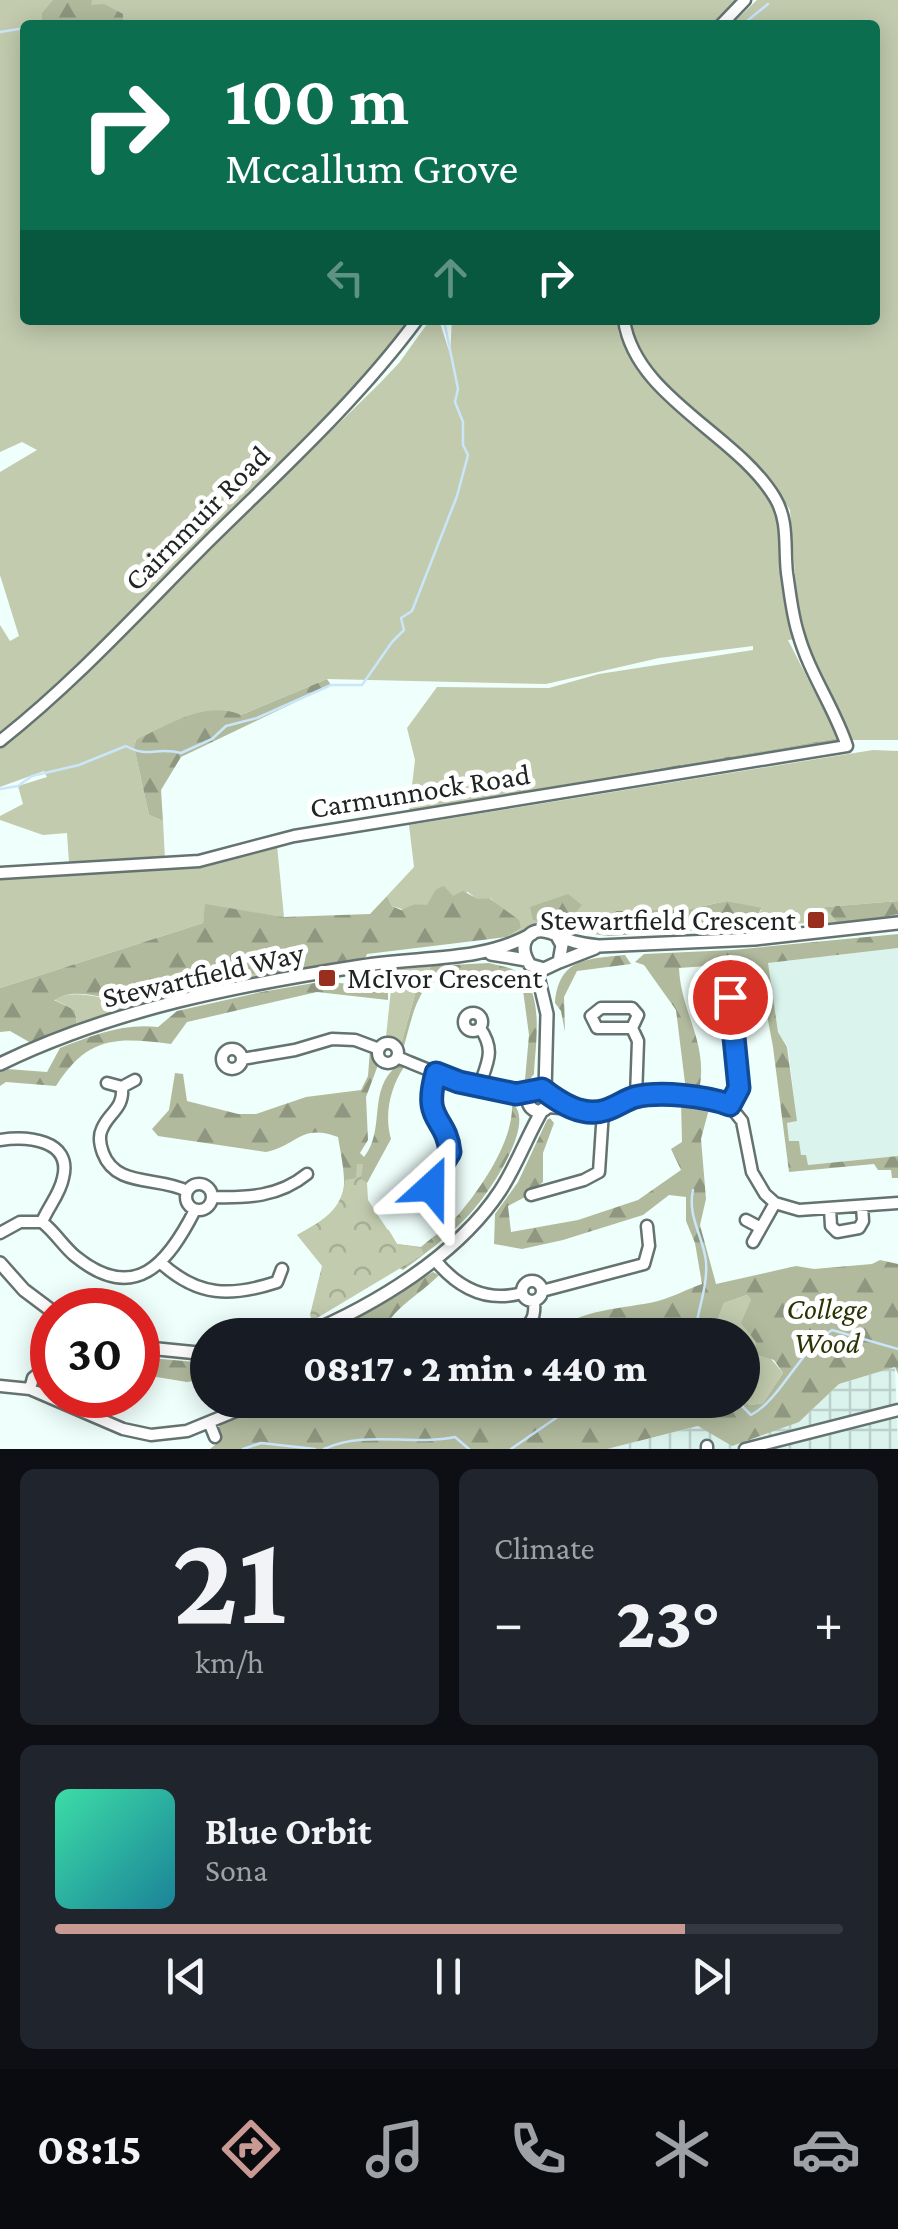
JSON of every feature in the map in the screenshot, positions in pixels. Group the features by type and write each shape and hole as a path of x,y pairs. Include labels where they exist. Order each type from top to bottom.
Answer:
{"street":[{"path":"726,20 745,0"},
{"name":"Cairnmuir Road","path":"0,740 68,682 311,440 378,372 413,325"},
{"name":"Carmunnock Road","path":"0,873 199,861 292,836 847,746 798,633 787,569 784,518 776,499 750,465 663,390 639,360 625,325"},
{"path":"546,1002 524,948 532,934 542,930 598,946 755,938 898,924"},
{"name":"Stewartfield Way","path":"0,1064 132,1013 215,992 365,965 484,953 510,946 532,934"},
{"path":"340,1318 435,1260 479,1219 499,1193 532,1127 539,1100 544,1074 546,1002 562,946 557,936"},
{"path":"531,964 556,964 598,946"},
{"name":"Stewartfield Way","path":"484,953 531,964"},
{"path":"730,997 739,1088 730,1105"},
{"path":"718,1018 731,1017"},
{"path":"480,1028 491,1053 480,1087"},
{"path":"632,1028 638,1041 636,1097"},
{"path":"242,1059 332,1039 354,1040 379,1049 392,1045 397,1057 480,1087 566,1106 604,1111 636,1097 711,1098 730,1105 746,1131 752,1172 775,1203 799,1210 898,1203"},
{"path":"428,1179 450,1152 430,1099 436,1073"},
{"path":"122,1088 135,1080"},
{"path":"107,1083 122,1088"},
{"path":"122,1088 121,1105 100,1132 106,1161 116,1172 133,1179 161,1180 186,1191"},
{"path":"531,1195 599,1172 604,1111"},
{"path":"2,1125 2,1139 41,1140 62,1159 62,1182 42,1222"},
{"path":"212,1197 265,1195 296,1184 307,1174"},
{"path":"546,1176 549,1190"},
{"path":"201,1184 209,1188 212,1197 205,1209 195,1210 187,1203 186,1191 201,1184"},
{"path":"296,1184 303,1196"},
{"path":"753,1242 775,1203"},
{"path":"830,1208 831,1226 837,1232 860,1228 862,1206"},
{"path":"1,1234 20,1222 42,1222 89,1267 110,1275 134,1276 161,1264 179,1242 195,1210"},
{"path":"746,1220 761,1228"},
{"path":"644,1264 649,1246 647,1226"},
{"path":"435,1260 456,1282 484,1295 505,1298 522,1293 528,1282 538,1283 535,1318"},
{"path":"161,1264 189,1285 211,1291 242,1292 277,1282"},
{"path":"522,1293 527,1300 644,1264"},
{"path":"644,1264 655,1276"},
{"path":"0,1265 30,1294"},
{"path":"277,1282 282,1269"},
{"path":"277,1282 286,1292"},
{"path":"160,1349 190,1352"},
{"path":"0,1386 30,1389"},
{"path":"744,1449 898,1410"},
{"path":"101,1418 138,1433 171,1434 219,1418"},
{"path":"209,1422 215,1437"}],"shaded area":[{"path":"898,948 898,1156 808,1165 789,1142 787,1123 797,1121 788,1047 778,1032 768,963"},
{"path":"895,1367 898,1449 607,1449 699,1426 799,1422 839,1384"}],"green space":[{"path":"0,0 737,0 720,20 20,20 20,325 415,325 402,344 41,703 0,735 0,625 10,641 19,636 0,575 0,472 37,450 22,442 0,452"},
{"path":"53,0 92,0 91,5 104,4 123,14 123,20 42,20 42,13"},
{"path":"757,0 898,0 898,740 850,740 810,653 797,601 790,510 772,481 650,368 629,325 880,325 880,20 736,20"},
{"path":"426,325 441,325 450,354 452,325 618,325 635,364 765,488 778,509 796,639 788,640 838,738 409,811 415,760 407,728 437,687 549,688 599,674 753,650 753,646 659,658 546,684 327,679 241,715 136,740 134,747 149,815 163,821 165,860 69,863 67,833 43,835 0,820 0,816 23,804 18,786 47,777 44,771 0,787 0,746 52,705 399,363"},
{"path":"327,679 331,685 181,757 161,790 163,821 149,815 134,747 136,740 201,712 228,711 241,715"},
{"path":"838,738 837,744 409,815 409,811"},
{"path":"873,750 898,751 898,901 826,907 869,920 898,914 898,919 817,928 808,923 749,927 762,909 727,901 689,909 616,911 596,930 608,936 575,932 572,937 552,925 565,927 533,920 544,923 512,939 510,935 521,928 490,898 478,900 468,892 453,897 444,887 436,889 428,906 415,904 405,910 392,906 387,896 414,867 409,825"},
{"path":"277,845 284,917 206,905 203,923 0,988 0,876 205,867"},
{"path":"444,886 453,896 463,891 478,899 489,898 519,920 521,928 507,937 367,954 365,959 275,974 238,974 223,962 187,971 172,979 171,991 141,999 63,996 54,1000 75,1010 77,1025 31,1043 10,1031 0,1032 0,988 203,923 205,904 284,917 370,914 387,896 392,906 401,910 415,904 427,905 436,889"},
{"path":"568,894 582,905 564,927 533,920 530,907"},
{"path":"727,901 762,908 749,927 608,936 595,930 616,911 689,909"},
{"path":"898,901 898,914 869,920 837,922 825,907"},
{"path":"898,934 898,948 768,963 778,1032 787,1047 797,1121 787,1123 789,1141 799,1141 801,1155 806,1155 808,1165 898,1156 898,1178 892,1178 891,1170 878,1170 874,1164 789,1172 758,967 749,963 679,968 684,1000 698,1043 701,1074 699,1091 686,1091 676,1010 644,965 635,962 644,954"},
{"path":"625,955 631,964 577,971 564,997 565,1032 561,1011 555,1003 562,977 587,960"},
{"path":"223,962 238,974 275,974 126,1009 77,1025 75,1010 53,999 72,994 141,999 170,991 171,979 187,971"},
{"path":"489,963 512,969 523,977 535,1001 537,1032 534,1074 530,1079 525,1080 529,1035 523,990 502,976 464,974 429,986 416,1005 404,1046 401,1044 418,984 432,966"},
{"path":"432,966 418,984 401,1044 386,1037 393,970"},
{"path":"375,972 388,989 388,1000 317,992 187,1022 171,1044 105,1044 80,1057 56,1086 6,1082 0,1086 0,1072 47,1072 60,1048 96,1035 120,1028 158,1027 177,1011 261,992 326,981 354,985 360,975"},
{"path":"370,1050 378,1065 366,1097 368,1140 360,1153 364,1157 371,1146 382,1086 397,1066 404,1067 390,1102 391,1139 367,1183 356,1178 329,1233 297,1235 328,1215 342,1196 344,1172 338,1137 316,1132 266,1152 158,1136 152,1129 169,1110 175,1073 183,1074 187,1101 238,1114 256,1114 306,1097 361,1090 368,1076"},
{"path":"512,1103 519,1113 514,1144 474,1210 403,1270 392,1264 388,1229 397,1244 421,1247 454,1220 472,1198 503,1145"},
{"name":"College Wood","path":"681,1103 710,1105 701,1139 706,1199 700,1225 716,1284 796,1266 814,1269 880,1260 898,1264 898,1374 895,1367 839,1384 799,1422 732,1446 698,1426 607,1449 210,1449 220,1441 219,1424 234,1418 760,1418 760,1403 783,1373 774,1360 760,1356 760,1318 743,1318 751,1300 747,1295 724,1303 718,1318 578,1318 658,1301 702,1284 695,1243 686,1221 686,1197 669,1195 643,1215 563,1240 522,1249 494,1244 495,1214 518,1182 550,1118 554,1123 543,1153 543,1182 508,1206 511,1232 578,1220 638,1200 681,1170 671,1149 682,1142"},
{"path":"357,1164 363,1164 361,1179 367,1183 368,1200 397,1244 421,1248 424,1254 311,1318 322,1266 297,1235 323,1219 340,1199 345,1180 356,1178"},
{"path":"433,1272 439,1275 392,1318 356,1318"},
{"path":"747,1295 751,1300 750,1318 718,1318 724,1303"},
{"path":"760,1346 783,1373 760,1403"},
{"path":"160,1359 190,1362 187,1382 160,1378"}],"waterway":[{"path":"748,20 768,4"},
{"path":"0,32 20,29"},
{"path":"0,789 126,746 141,752 181,753 212,739 226,726 257,718 331,685 362,685 404,630 401,618 412,611 457,496 468,455 463,445 463,422 455,402 458,389 445,325"},
{"path":"693,1190 692,1209 706,1271 698,1318"},
{"path":"760,1409 809,1350 832,1330 898,1349"},
{"path":"511,1449 556,1418"},
{"path":"324,1449 356,1440 455,1437 469,1449"},
{"path":"243,1449 261,1443 315,1449"}],"place":[{"name":"Stewartfield Crescent","path":"816,920"},
{"name":"McIvor Crescent","path":"327,978"}],"route":[{"path":"431,1187 428,1179 450,1152 430,1099 436,1073 516,1094 542,1089 566,1106 594,1112 636,1097 711,1098 730,1105 739,1088 730,997"}]}
